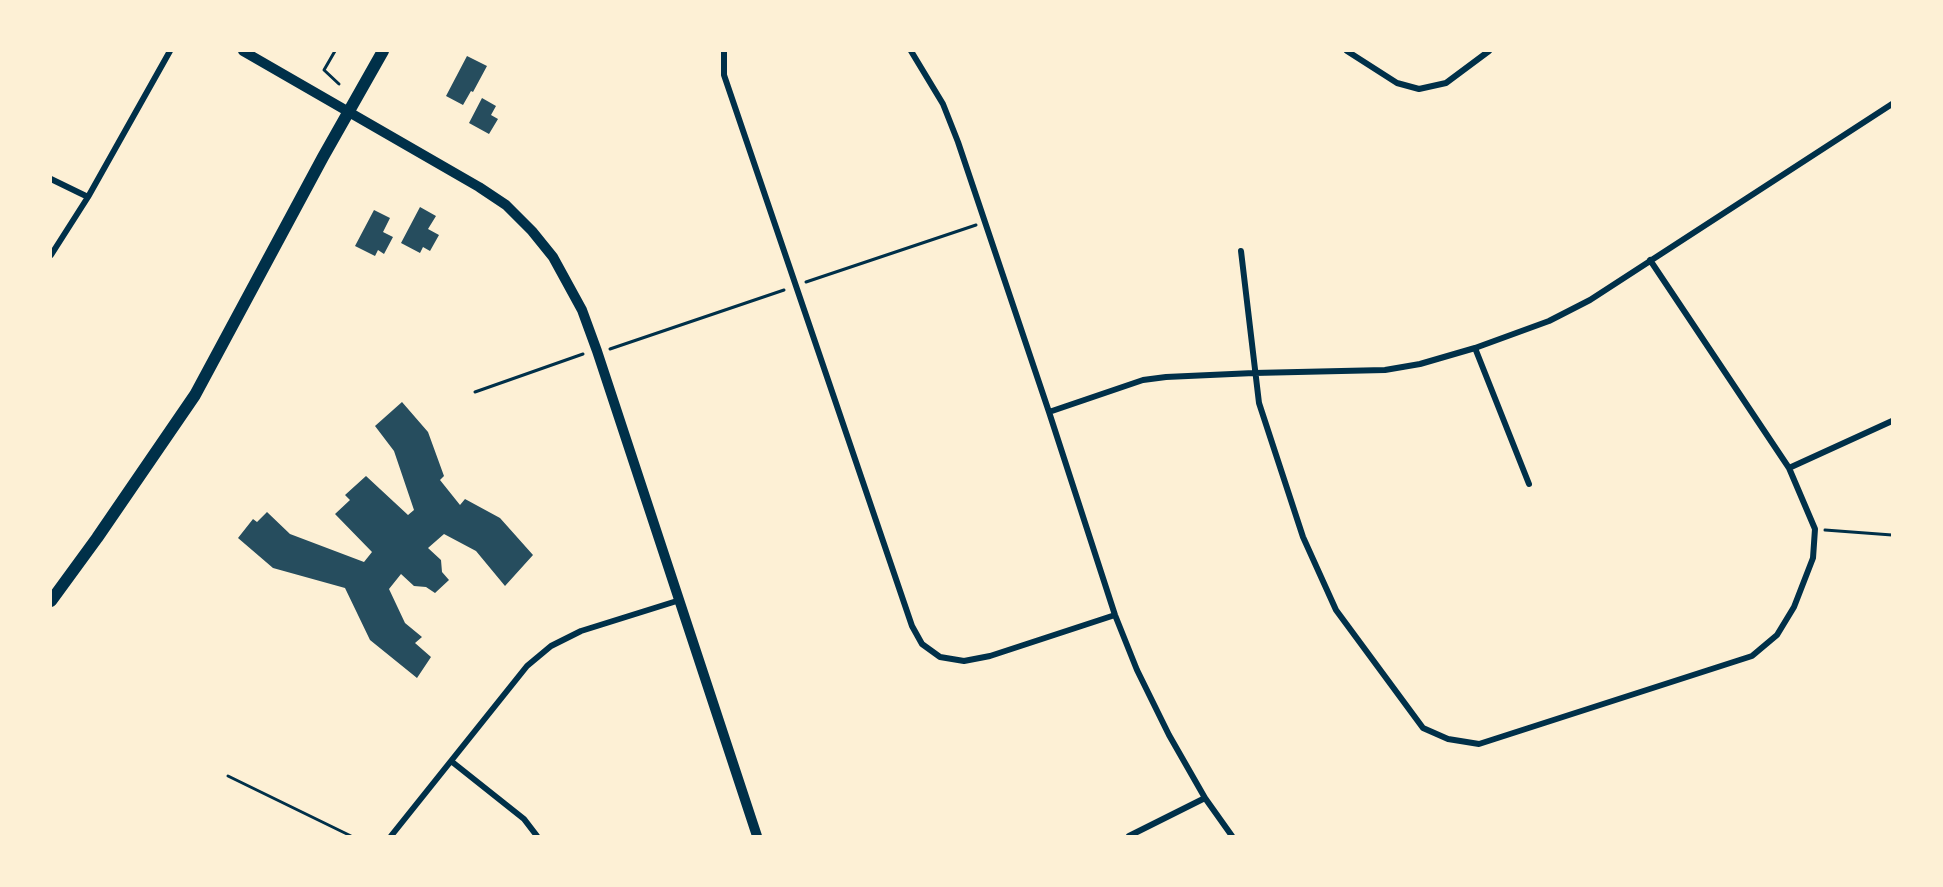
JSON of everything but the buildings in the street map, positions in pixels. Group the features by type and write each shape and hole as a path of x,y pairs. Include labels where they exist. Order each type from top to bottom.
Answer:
{"main road":[{"path":"51,601 98,538 195,395 323,157 383,51"}],"street":[{"path":"51,255 88,197 170,51"},
{"path":"243,51 444,166 506,205 532,231 553,257 570,284 586,320 757,836"},
{"path":"724,51 724,75 768,208 912,626 922,644 940,657 964,661 990,656 1115,615"},
{"path":"911,51 943,104 986,222 1050,412 1115,615 1137,670 1169,735 1205,798 1232,836"},
{"path":"1347,51 1397,83 1419,90 1446,83 1489,51"},
{"path":"1050,412 1143,380 1166,377 1385,370 1420,364 1475,348 1549,321 1590,300 1892,104"},
{"path":"51,178 88,197"},
{"path":"1241,251 1259,403 1303,537 1336,610 1423,728 1448,739 1479,744 1752,656 1777,635 1794,608 1813,558 1815,529 1789,468 1650,260"},
{"path":"1475,348 1529,484"},
{"path":"1789,468 1892,421"},
{"path":"391,836 527,666 550,646 581,631 680,600"},
{"path":"451,761 524,819 537,836"},
{"path":"1129,836 1205,798"}],"path":[{"path":"335,51 324,70 339,84"},
{"path":"805,283 986,222"},
{"path":"610,349 784,290"},
{"path":"475,392 583,354"},
{"path":"1815,529 1892,535"},
{"path":"228,776 351,836"}]}
